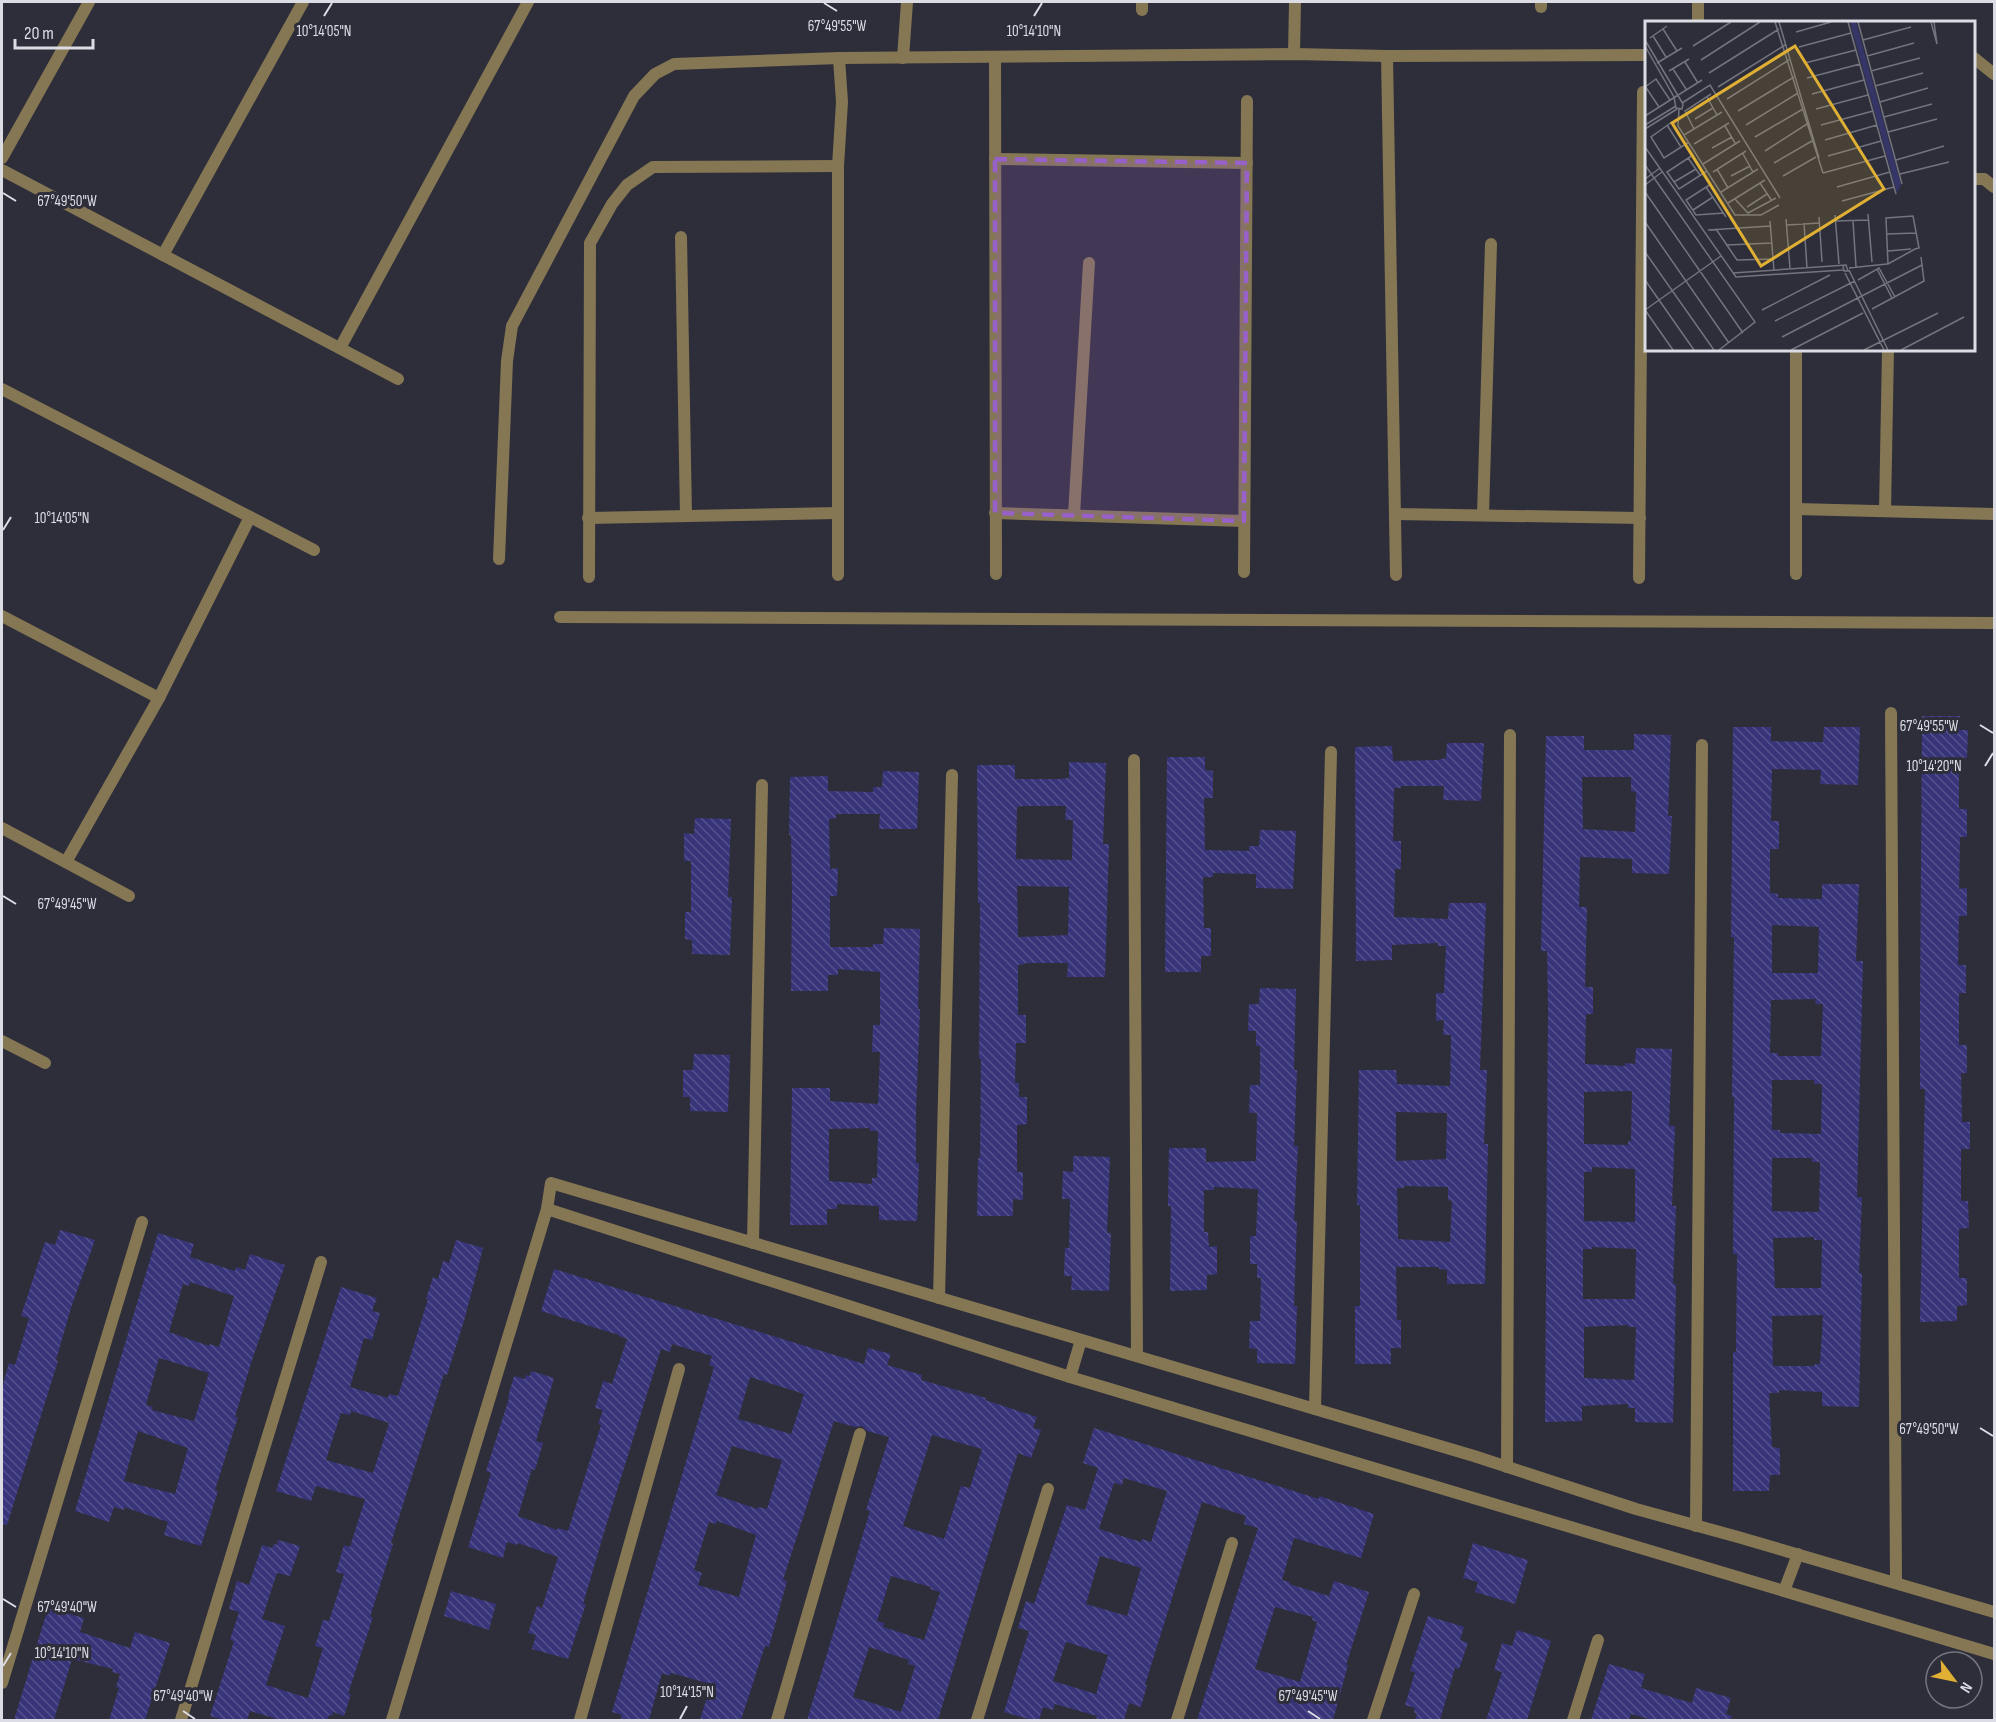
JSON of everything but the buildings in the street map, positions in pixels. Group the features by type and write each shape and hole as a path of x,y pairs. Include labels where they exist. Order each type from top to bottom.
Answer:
{"street":[{"path":"2,158 89,2"},
{"path":"163,255 303,2"},
{"path":"340,348 528,2"},
{"path":"903,58 907,2"},
{"path":"1294,54 1295,2"},
{"path":"1698,2 1698,21"},
{"path":"499,560 507,361 512,326 634,96 655,74 674,64 839,58 1294,54 1645,55"},
{"path":"1387,56 1396,575"},
{"path":"995,57 996,574"},
{"path":"838,575 838,166 842,102 839,58"},
{"path":"1975,59 1995,74"},
{"path":"1639,578 1643,92"},
{"path":"1244,572 1247,101"},
{"path":"995,159 1247,164"},
{"path":"589,578 590,243 612,204 627,185 653,167 838,166"},
{"path":"2,170 398,379"},
{"path":"1975,179 1984,179 1995,186"},
{"path":"681,237 686,516"},
{"path":"1483,515 1491,244"},
{"path":"1074,515 1089,263"},
{"path":"1796,351 1796,574"},
{"path":"1885,511 1888,351"},
{"path":"2,389 314,550"},
{"path":"1796,509 1995,514"},
{"path":"588,518 838,513"},
{"path":"995,513 1244,521"},
{"path":"1395,514 1640,518"},
{"path":"66,862 159,698 250,517"},
{"path":"2,616 159,698"},
{"path":"560,618 1995,623"},
{"path":"1891,713 1896,1583"},
{"path":"1507,1467 1510,735"},
{"path":"1696,1526 1702,745"},
{"path":"1316,1410 1331,752"},
{"path":"1134,760 1137,1356"},
{"path":"939,1298 952,775"},
{"path":"753,1243 762,785"},
{"path":"2,828 129,896"},
{"path":"2,1041 45,1063"},
{"path":"392,1720 547,1209 551,1184 1137,1356 1507,1467 1636,1509 1995,1612"},
{"path":"547,1209 1070,1377 1995,1654"},
{"path":"2,1683 142,1222"},
{"path":"181,1720 321,1262"},
{"path":"1070,1377 1081,1340"},
{"path":"580,1720 679,1369"},
{"path":"777,1720 860,1434"},
{"path":"977,1720 1048,1489"},
{"path":"1177,1720 1232,1543"},
{"path":"1784,1591 1798,1554"},
{"path":"1373,1720 1414,1594"},
{"path":"1573,1720 1598,1640"}],"highlighted area":[{"path":"995,159 1247,163 1244,521 995,513"}]}
